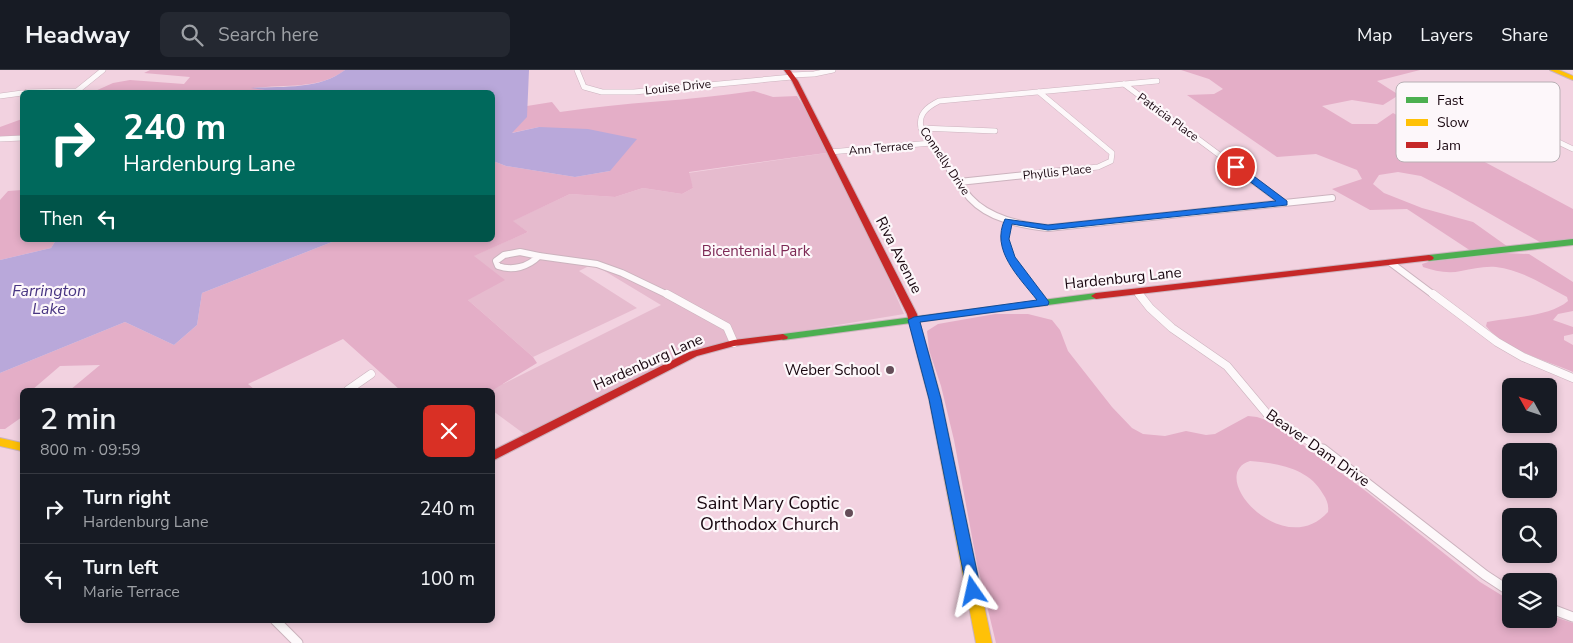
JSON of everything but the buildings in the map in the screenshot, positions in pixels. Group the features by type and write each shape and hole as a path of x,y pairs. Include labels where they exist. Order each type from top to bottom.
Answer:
{"street":[{"path":"78,90 103,70"},
{"name":"Louise Drive","path":"577,70 584,87 592,91 611,92 634,92 790,74"},
{"path":"790,74 819,74 833,70"},
{"path":"1553,70 1573,78"},
{"name":"Riva Avenue","path":"790,74 912,314 935,399 984,643"},
{"name":"Connelly Drive","path":"1157,81 940,101 930,106 919,121 921,128 970,198 980,207 1008,221 1032,226 1048,228 1332,198"},
{"name":"Patricia Place","path":"1124,84 1284,203"},
{"name":"Phyllis Place","path":"959,182 1098,167 1111,161 1112,153 1039,92"},
{"path":"0,96 20,93"},
{"path":"921,128 995,131"},
{"path":"0,139 20,138"},
{"name":"Ann Terrace","path":"830,152 931,143"},
{"path":"1560,143 1573,149"},
{"path":"1008,221 1004,239 1010,258 1044,302"},
{"name":"Hardenburg Lane","path":"495,455 667,366 693,354 734,343 1044,302 1573,242"},
{"path":"539,256 534,262 520,268 505,269 498,266 496,261 507,253 520,252 597,264 622,272 673,297 727,327 734,343"},
{"path":"1392,263 1496,342 1523,357 1573,378"},
{"name":"Beaver Dam Drive","path":"1137,292 1150,308 1172,328 1204,348 1226,366 1268,415 1328,453 1485,575 1502,586"},
{"path":"351,388 371,374"},
{"path":"0,442 20,447"},
{"path":"1557,611 1573,617"},
{"path":"278,623 298,643"}],"green space":[{"name":"Bicentenial Park","path":"833,152 904,314 704,347 527,436 495,412 495,388 458,386 503,384 661,305 593,264 579,271 637,308 533,357 468,300 473,256 528,232 512,221 570,194 615,197 643,188 682,194 693,188 688,173"}],"shaded area":[{"path":"150,70 345,70 324,81 301,85 254,88 266,90 97,90 113,83 130,80 184,84 190,77 144,73"},
{"path":"1181,70 1420,70 1377,81 1396,93 1396,97 1383,105 1352,100 1322,106 1352,124 1377,124 1393,113 1396,115 1396,162 1485,162 1573,209 1573,242 1545,245 1421,176 1398,172 1379,175 1373,184 1384,193 1422,208 1473,222 1511,249 1474,253 1407,209 1370,210 1332,189 1362,179 1357,170 1316,154 1277,157 1187,95 1214,94 1223,89 1209,79"},
{"path":"754,91 773,97 797,96 833,152 689,172 693,188 682,194 643,188 615,197 570,194 513,221 528,232 474,256 505,280 468,300 533,357 537,363 495,389 398,388 343,339 248,384 253,388 72,388 100,365 60,366 34,388 20,388 20,418 5,429 0,429 0,373 125,322 174,345 197,325 202,293 332,242 495,242 495,162 506,166 575,177 610,171 539,127 511,133 526,117 527,106 552,102 560,112"},
{"path":"20,120 20,138 0,140 0,127"},
{"path":"20,190 20,242 55,242 51,248 0,260 0,200 8,191"},
{"path":"1505,253 1529,254 1573,282 1573,311 1558,314 1553,320 1573,327 1573,334 1564,336 1564,340 1573,345 1573,372 1514,348 1486,326 1487,322 1529,316 1551,310 1568,301 1567,297 1515,271 1487,267 1446,272 1423,267 1422,264"},
{"path":"995,314 1028,314 1052,320 1060,330 1068,351 1112,407 1132,428 1143,434 1165,436 1186,431 1206,435 1215,434 1248,416 1272,422 1367,492 1480,582 1502,595 1502,628 1557,628 1557,618 1573,623 1573,643 996,643 977,564 954,440 941,386 929,350 927,331 938,324","holes":["1250,461 1281,465 1309,478 1317,485 1326,498 1328,512 1310,525 1290,527 1272,522 1255,511 1243,496 1237,482 1239,469"]}],"water":[{"path":"345,70 529,70 527,117 512,133 539,127 588,129 637,139 610,171 575,177 506,166 495,162 495,90 265,90 251,88 300,86 324,81"},
{"name":"Farrington Lake","path":"55,242 332,242 202,293 197,325 174,345 125,322 0,373 0,260 51,248"}],"traffic: fast":[{"path":"1429,258 1573,242"},
{"path":"783,337 1096,296"}],"traffic: slow":[{"path":"1553,70 1573,78"},
{"path":"924,358 935,399 984,643"},
{"path":"0,442 20,447"}],"traffic: jam":[{"path":"787,70 795,81 912,314 924,358"},
{"path":"1096,296 1429,258"},
{"path":"495,455 693,354 734,343 783,337"}],"place":[{"name":"Weber School","path":"890,370"},
{"name":"Saint Mary Coptic Orthodox Church","path":"849,513"}],"route":[{"path":"973,591 935,399 914,320 1044,302 1010,258 1004,239 1008,221 1048,228 1284,203 1236,167"}]}
